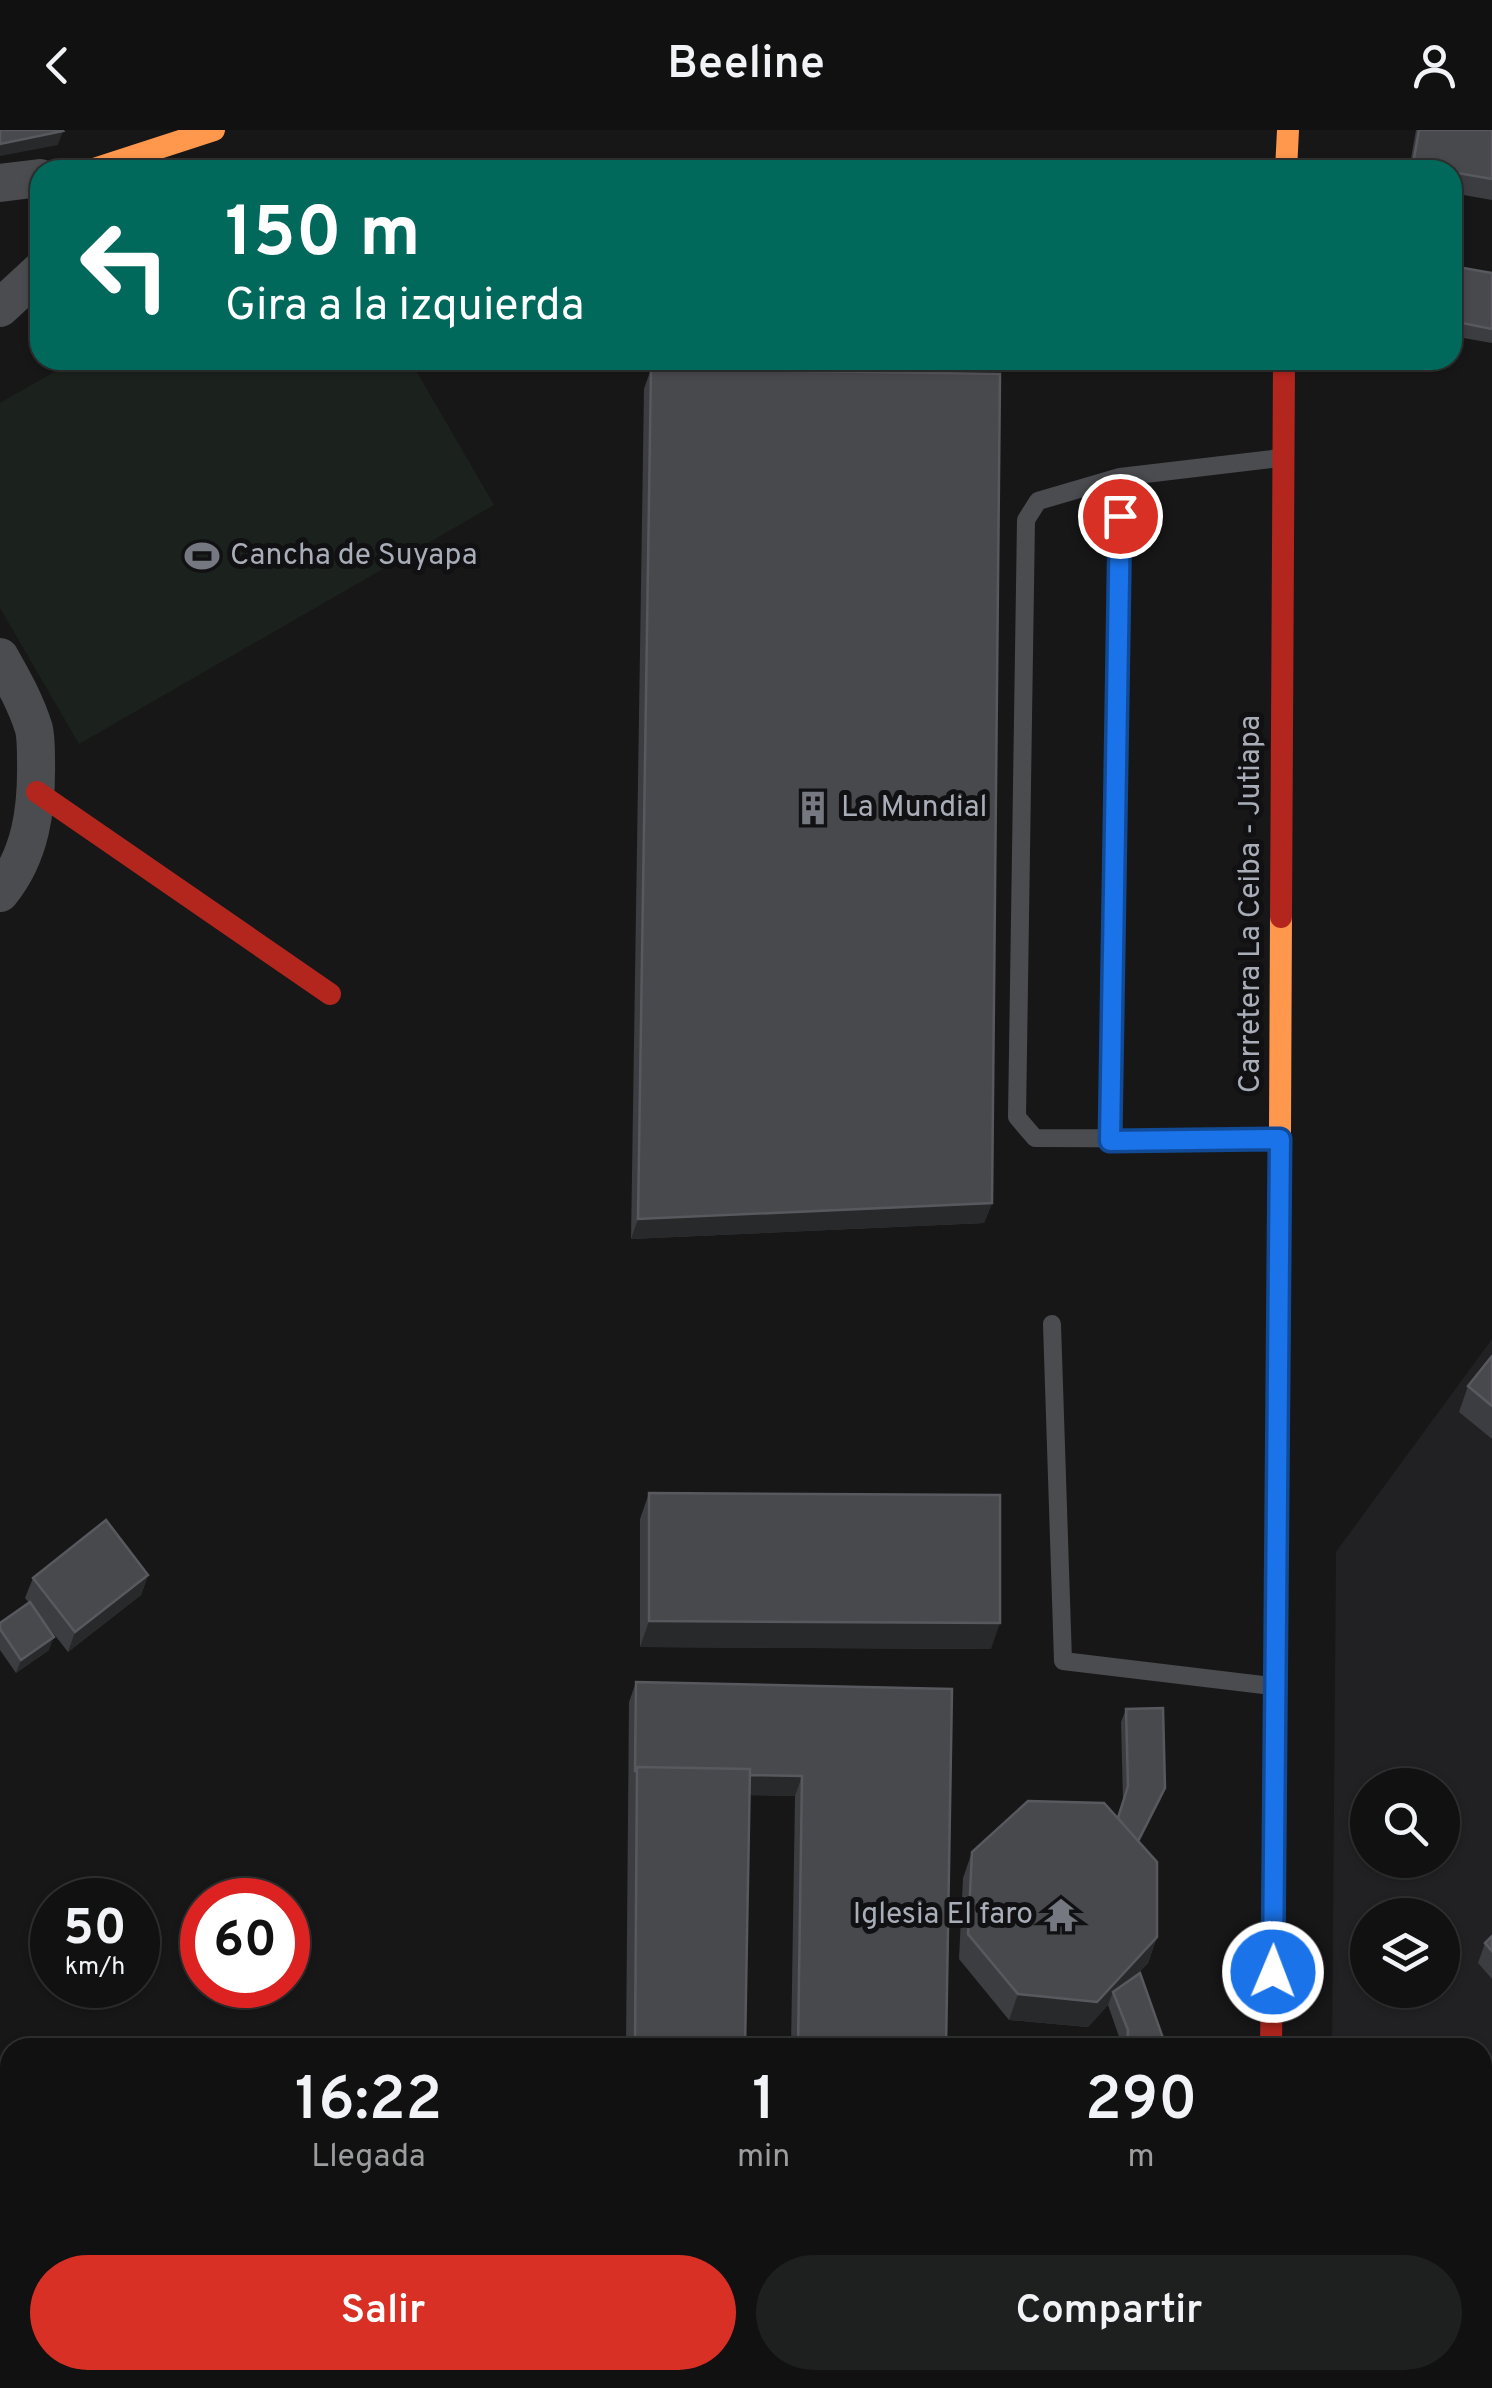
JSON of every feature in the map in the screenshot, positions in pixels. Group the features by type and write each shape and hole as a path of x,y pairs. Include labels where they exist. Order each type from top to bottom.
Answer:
{"main road":[{"path":"122,160 214,130"},
{"path":"1286,160 1288,130"},
{"name":"Carretera La Ceiba - Jutiapa","path":"1271,2038 1277,1686 1284,370"},
{"path":"37,792 330,994"}],"street":[{"path":"0,184 30,180"},
{"path":"0,308 30,280"},
{"path":"0,657 35,733 37,792 31,834 17,872 0,894"}],"lane":[{"path":"1280,1139 1036,1138 1017,1117 1026,520 1038,501 1120,477 1283,458"},
{"path":"1110,1141 1120,477"},
{"path":"1052,1324 1063,1661 1277,1686"}],"shaded area":[{"name":"Cancha de Suyapa","path":"58,370 416,370 494,505 79,744 0,608 0,403"},
{"path":"1492,1339 1492,2038 1332,2038 1336,1552"}],"building":[{"path":"0,130 62,130 63,131 0,144"},
{"path":"1419,130 1492,130 1492,179 1462,174 1462,160 1414,160"},
{"path":"1462,268 1492,273 1492,329 1462,323"},
{"name":"La Mundial","path":"651,370 1000,374 992,1203 638,1219"},
{"path":"1492,1356 1492,1406 1468,1386"},
{"path":"649,1493 1000,1495 1000,1623 649,1621"},
{"path":"106,1520 148,1575 75,1632 33,1578"},
{"path":"30,1602 54,1637 21,1660 0,1623"},
{"path":"636,1682 952,1689 946,2038 798,2038 802,1776 750,1775 750,1769 637,1767 635,1772"},
{"path":"1163,1708 1165,1788 1138,1841 1118,1818 1128,1786 1126,1709"},
{"path":"637,1767 750,1769 745,2038 635,2038"},
{"path":"1028,1801 1104,1803 1157,1862 1157,1937 1097,2002 1018,1994 968,1934 972,1852"},
{"path":"1140,1973 1163,2038 1128,2038 1113,1992"}],"traffic: slow":[{"path":"122,160 214,130"},
{"path":"1286,160 1288,130"},
{"path":"1279,1345 1281,917"}],"traffic: jam":[{"path":"1281,917 1284,370"},
{"path":"37,792 330,994"},
{"path":"1271,2038 1279,1345"}],"place":[{"name":"Cancha de Suyapa","path":"202,556"},
{"name":"La Mundial","path":"813,808"},
{"name":"Iglesia El faro","path":"1061,1915"}],"route":[{"path":"1120,516 1110,1141 1280,1139 1273,1972"}]}
